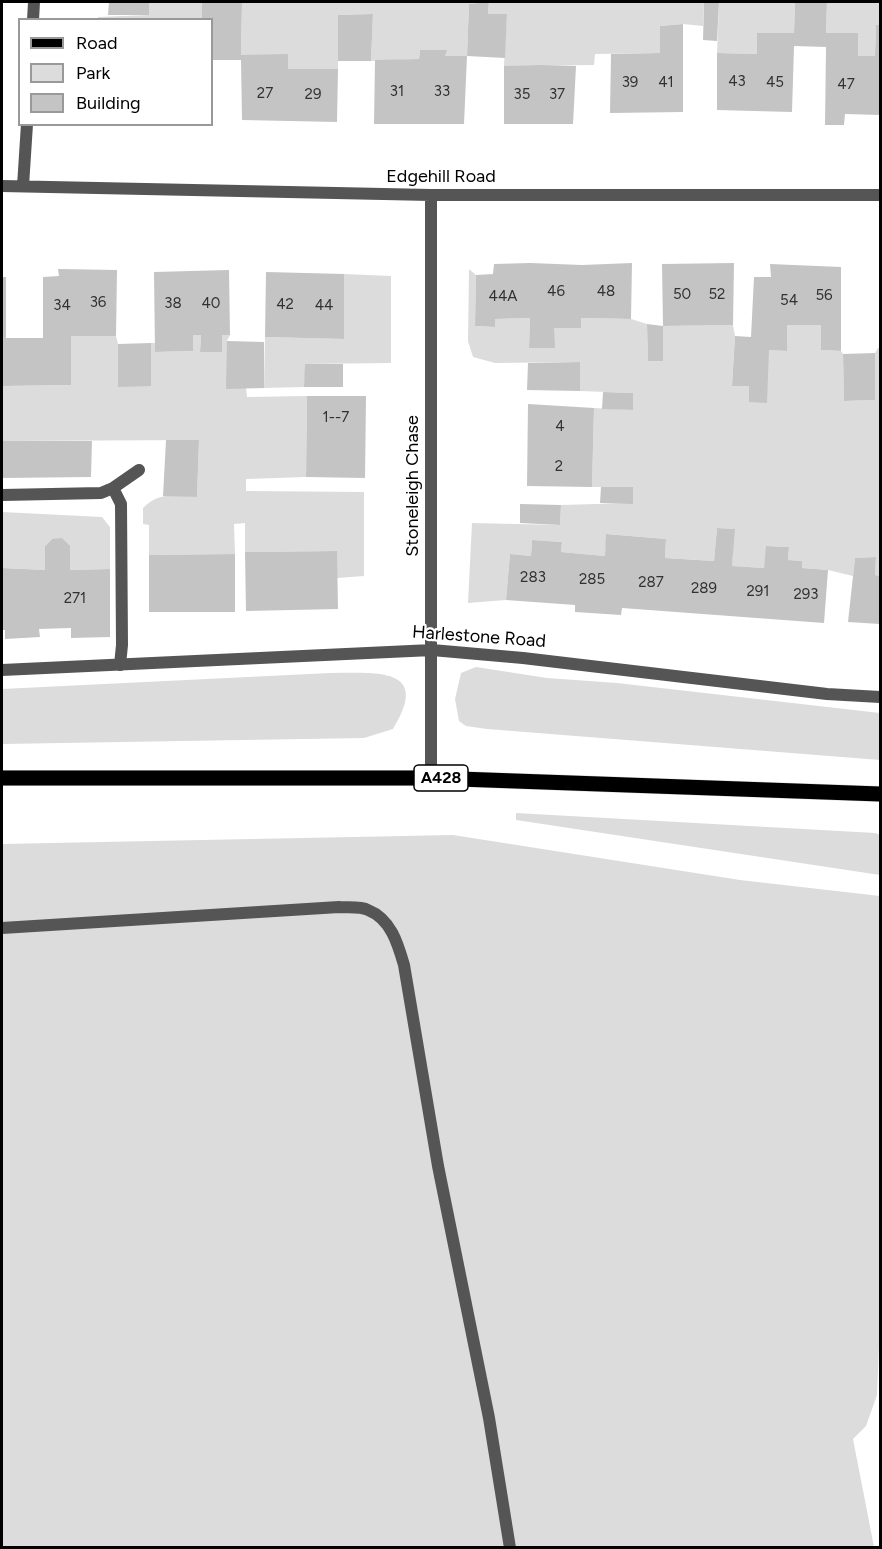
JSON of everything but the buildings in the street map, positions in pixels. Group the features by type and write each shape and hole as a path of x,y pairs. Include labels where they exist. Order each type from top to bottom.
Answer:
{"main road":[{"name":"A428","path":"2,778 431,777 880,794"}],"street":[{"path":"33,18 34,2"},
{"path":"23,186 27,126"},
{"name":"Edgehill Road","path":"2,186 431,195 880,195"},
{"name":"Stoneleigh Chase","path":"431,195 431,777"},
{"path":"2,495 101,493 113,488 139,470"},
{"path":"113,488 121,504 122,645 120,664"},
{"name":"Harlestone Road","path":"2,670 432,650 523,658 827,694 880,697"},
{"path":"2,928 339,907 367,909 382,919 397,938 404,965 438,1166 489,1418 510,1548"}],"green space":[{"path":"149,2 202,2 202,18 98,18 149,15"},
{"path":"242,2 489,2 469,4 467,56 445,56 446,50 420,50 419,59 371,61 373,14 338,15 338,69 288,69 288,55 241,55"},
{"path":"489,2 704,2 703,26 683,24 660,26 660,53 595,54 594,65 504,66 507,14 488,14"},
{"path":"719,2 795,2 794,33 757,54 717,53"},
{"path":"827,2 880,2 880,25 876,25 875,56 858,56 826,33"},
{"path":"469,269 476,275 475,326 495,327 495,319 530,318 529,348 554,348 554,328 580,328 581,318 631,319 647,324 648,361 663,361 663,326 733,325 735,336 732,386 749,386 749,401 769,350 787,351 787,325 821,325 821,350 841,351 843,354 844,401 875,400 875,353 880,348 880,576 875,575 876,557 855,558 853,576 828,570 802,568 802,561 788,560 789,547 767,546 764,568 732,566 734,529 717,528 714,561 665,558 666,539 607,534 605,556 561,552 562,542 532,540 531,556 510,554 506,600 468,603 472,523 560,525 561,505 633,503 633,487 592,487 594,408 633,410 633,393 580,391 579,362 495,363 473,357 468,341"},
{"path":"344,274 391,276 391,363 306,364 304,387 264,388 265,337 344,339"},
{"path":"193,335 201,335 200,352 221,352 222,335 230,335 227,341 246,388 247,397 307,396 306,477 246,479 246,491 364,492 364,576 337,578 337,551 245,552 245,523 234,524 235,554 149,555 149,525 143,524 143,508 162,497 197,497 199,440 2,441 2,355 3,386 71,385 71,336 116,336 118,386 150,386 151,343 155,343 155,352 193,351"},
{"path":"2,512 102,517 110,527 110,569 70,570 52,539 45,546 45,570 2,568"},
{"path":"476,667 547,678 617,683 880,713 880,760 466,726 459,721 455,699 461,673"},
{"path":"330,673 380,674 393,677 402,684 406,694 403,709 393,729 364,738 2,744 2,689"},
{"path":"516,813 875,833 880,835 880,875 516,820"},
{"path":"453,835 740,880 880,896 880,1322 877,1395 866,1426 853,1439 874,1547 2,1547 2,844"}]}
